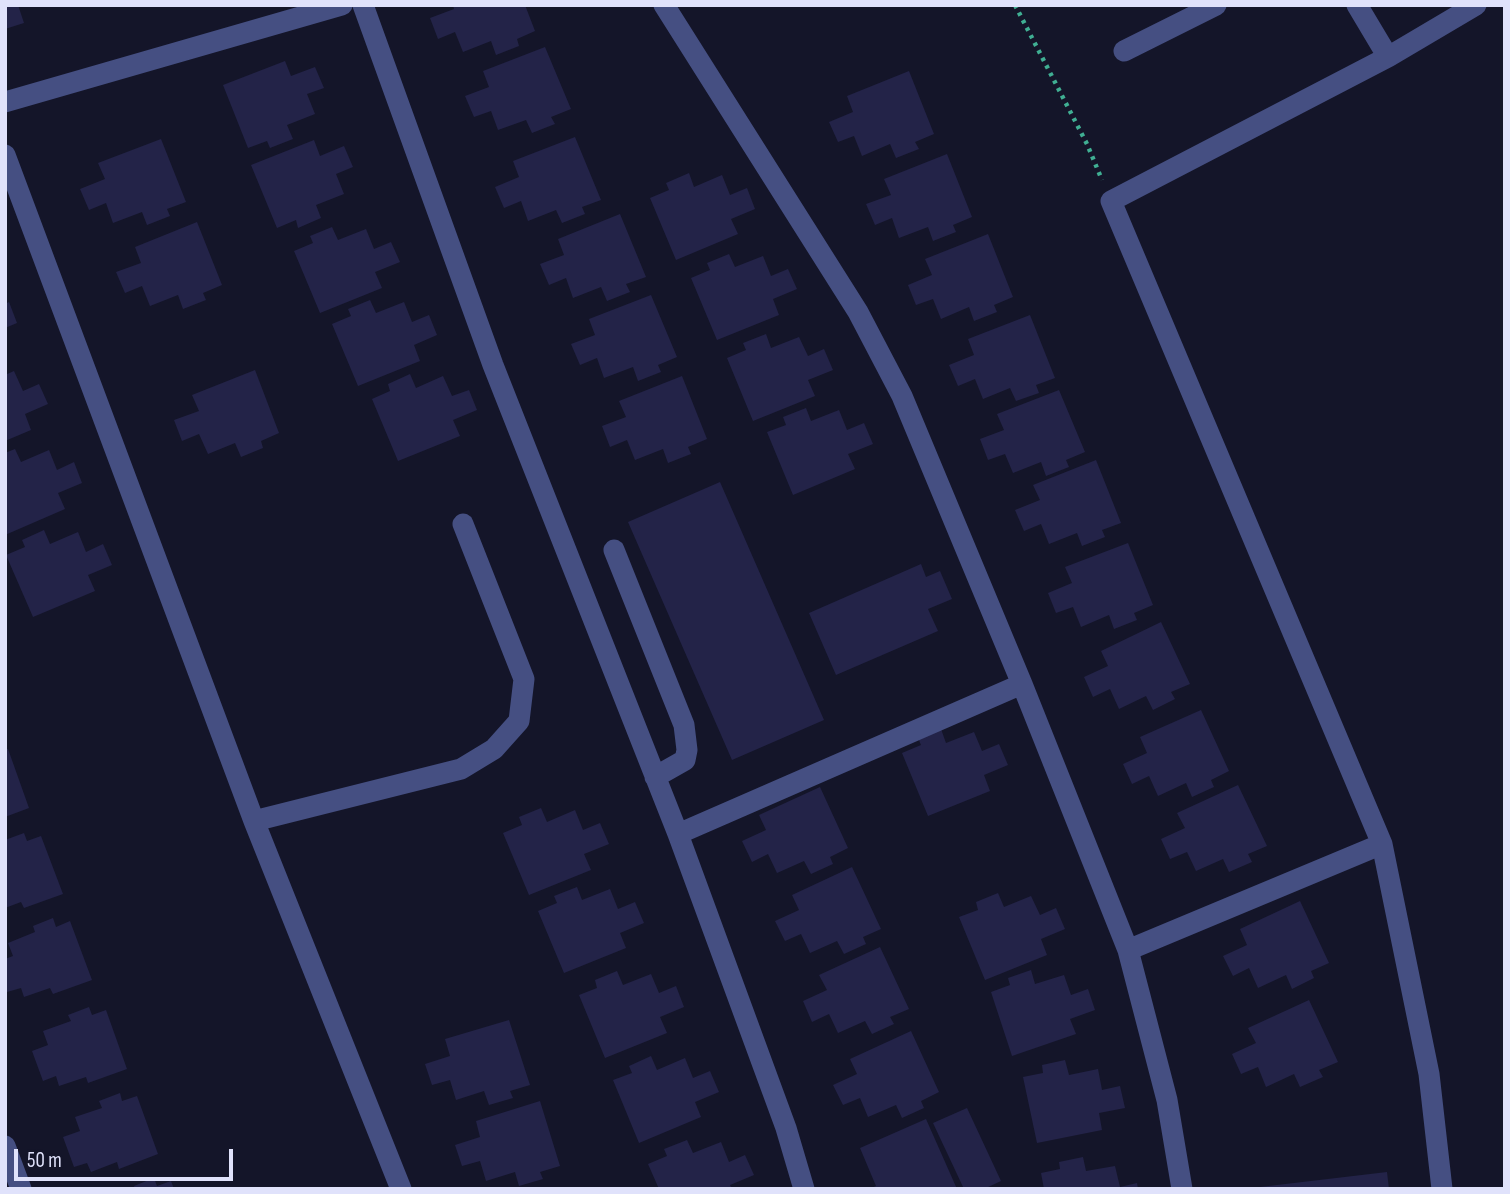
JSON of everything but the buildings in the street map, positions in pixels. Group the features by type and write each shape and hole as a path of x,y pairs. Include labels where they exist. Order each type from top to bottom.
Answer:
{"street":[{"path":"5,102 342,5"},
{"path":"363,5 493,365 678,834 786,1128 804,1189"},
{"path":"664,5 858,312 902,396 1022,684 1128,950 1167,1100 1182,1189"},
{"path":"1124,51 1216,5"},
{"path":"1357,5 1388,57"},
{"path":"1443,1189 1429,1074 1382,844 1111,201 1388,57 1476,5"},
{"path":"5,155 254,821 401,1189"},
{"path":"254,821 461,769 494,749 519,721 524,679 463,524"},
{"path":"614,550 684,725 687,750 685,760 655,777"},
{"path":"678,834 1022,684"},
{"path":"1128,950 1382,844"},
{"path":"5,1146 21,1189"}],"path":[{"path":"1015,5 1087,144 1111,201"}]}
